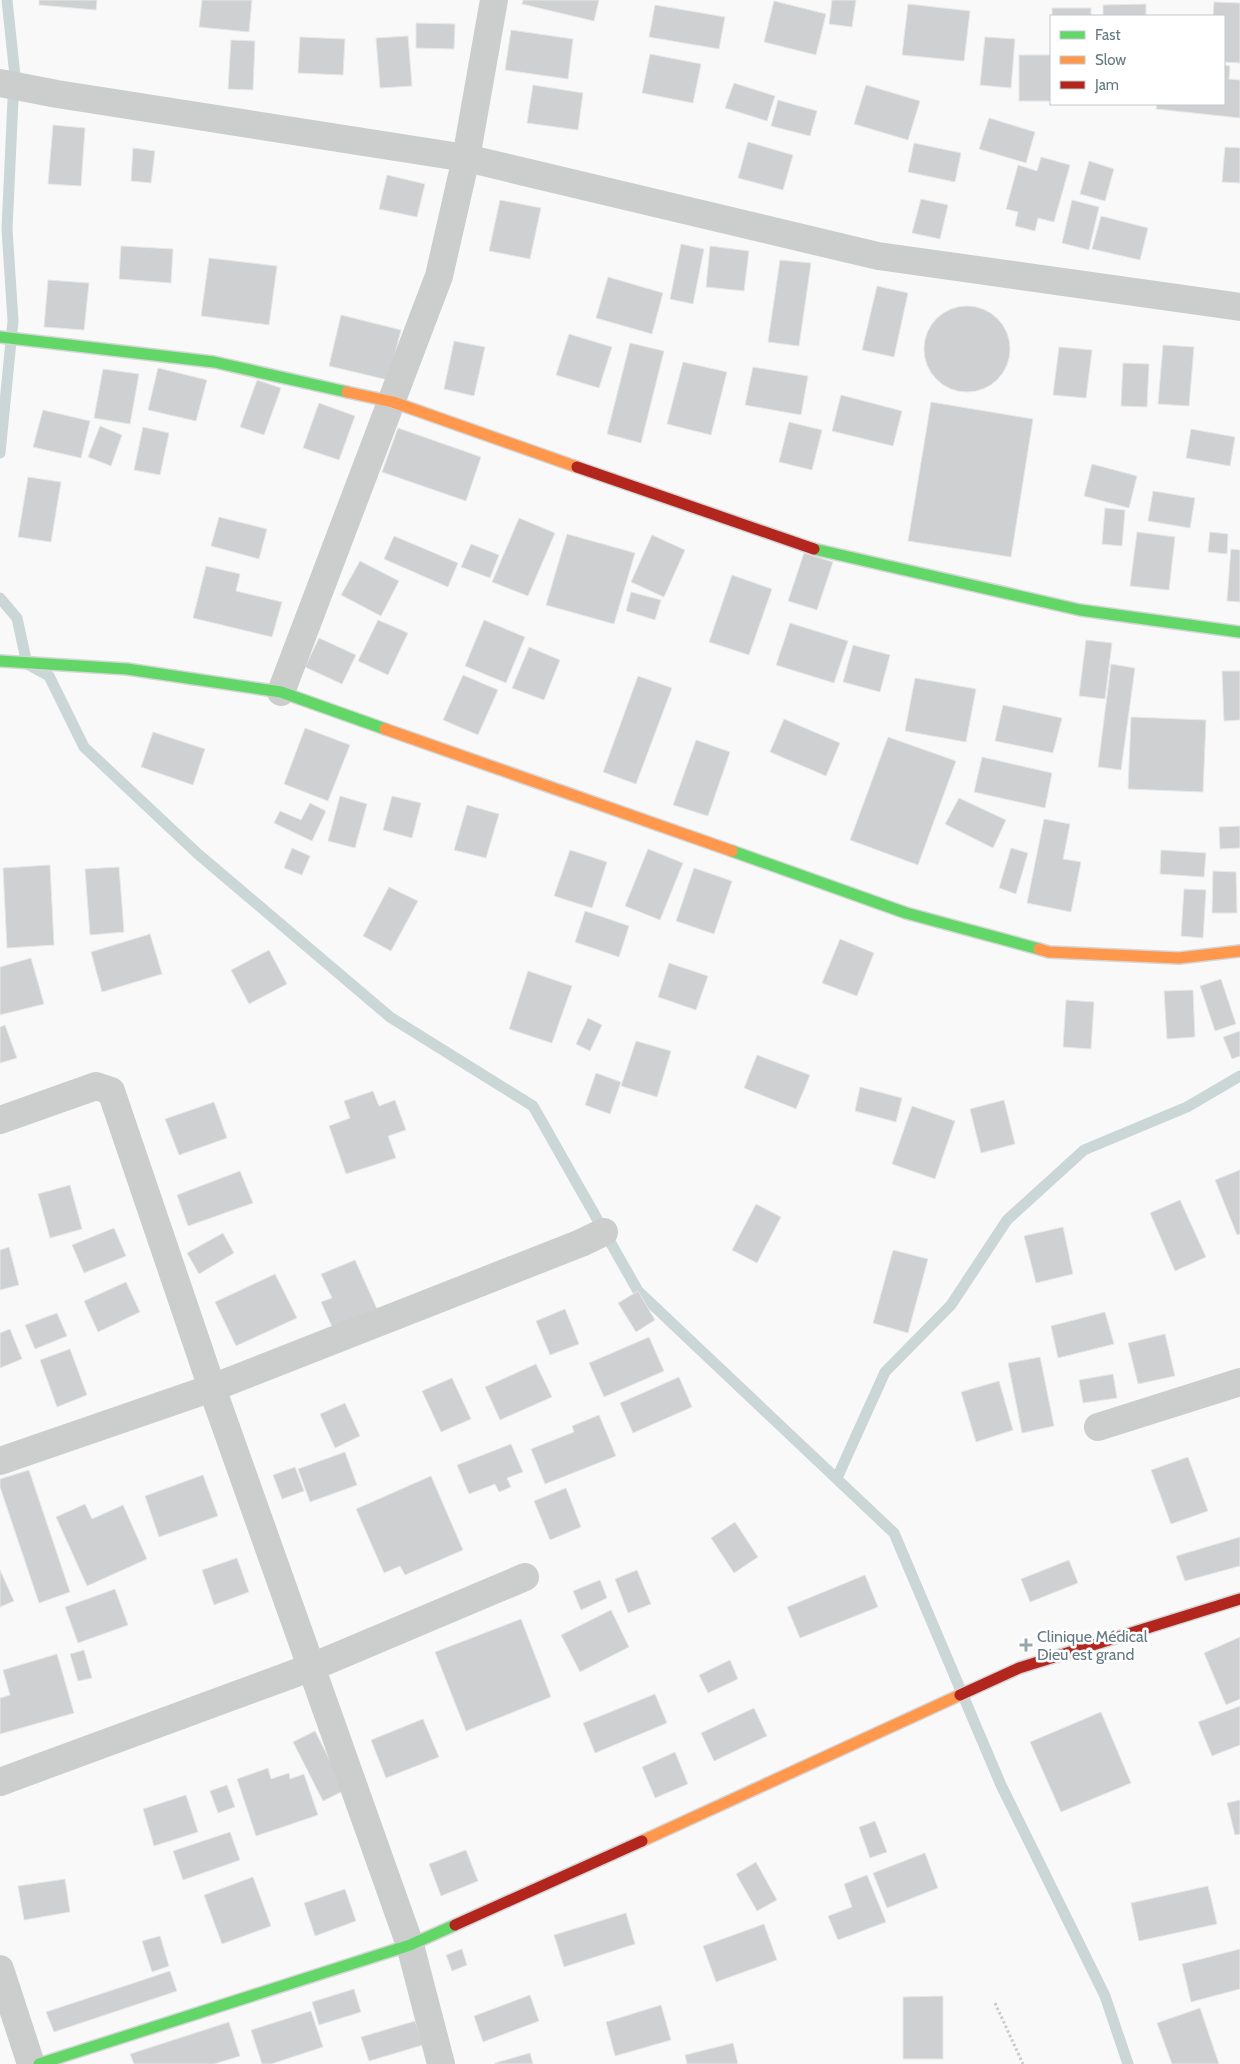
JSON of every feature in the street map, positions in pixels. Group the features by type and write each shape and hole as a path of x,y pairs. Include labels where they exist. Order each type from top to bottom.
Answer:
{"street":[{"path":"281,692 393,402 439,276 466,158 494,0"},
{"path":"0,83 57,94 466,158 878,256 1240,307"},
{"path":"0,337 214,362 393,402 800,546 1080,610 1240,632"},
{"path":"0,661 127,669 281,692 906,914 1049,952 1178,958 1240,951"},
{"path":"0,1120 96,1086 111,1091 212,1388 410,1945 441,2064"},
{"path":"0,1461 212,1388 581,1244 604,1232"},
{"path":"1098,1427 1240,1382"},
{"path":"0,1782 312,1667 525,1577"},
{"path":"39,2064 410,1945 1019,1668 1240,1599"},
{"path":"0,1969 31,2064"}],"path":[{"path":"995,2003 1023,2064"}],"building":[{"path":"39,0 97,0 96,10 39,5"},
{"path":"202,0 252,0 249,32 199,27"},
{"path":"523,0 599,0 594,21 522,4"},
{"path":"832,0 856,0 852,27 829,24"},
{"path":"774,1 826,14 816,55 764,42"},
{"path":"1214,2 1240,3 1240,63 1225,62 1225,15 1213,15"},
{"path":"908,4 970,11 964,61 902,55"},
{"path":"1146,4 1146,15 1103,15 1103,5"},
{"path":"655,5 725,17 719,49 649,37"},
{"path":"1052,8 1091,8 1091,15 1052,15"},
{"path":"416,23 455,24 454,49 416,48"},
{"path":"511,30 573,39 568,79 505,70"},
{"path":"408,36 412,86 380,88 376,38"},
{"path":"300,37 345,39 343,75 298,73"},
{"path":"985,37 1015,39 1011,88 980,85"},
{"path":"231,40 255,41 253,90 228,89"},
{"path":"650,54 701,64 693,103 642,93"},
{"path":"1019,55 1050,55 1050,101 1019,101"},
{"path":"1225,65 1230,66 1229,79 1240,80 1240,118 1156,109 1157,105 1225,105"},
{"path":"734,83 775,96 767,121 725,108"},
{"path":"533,85 583,93 578,130 527,123"},
{"path":"866,85 920,101 908,140 854,124"},
{"path":"778,100 817,111 810,136 771,126"},
{"path":"989,118 1035,132 1026,163 979,149"},
{"path":"53,125 85,128 81,186 48,184"},
{"path":"748,142 793,155 783,190 738,178"},
{"path":"914,143 961,153 955,182 908,172"},
{"path":"1225,147 1240,148 1240,183 1222,182"},
{"path":"133,148 155,151 151,183 131,181"},
{"path":"1041,157 1070,165 1054,222 1038,218 1035,231 1015,226 1018,212 1006,209 1018,165 1037,171"},
{"path":"1089,161 1114,169 1105,201 1080,194"},
{"path":"387,175 425,184 417,217 379,209"},
{"path":"921,199 948,205 940,239 912,233"},
{"path":"500,200 541,208 530,259 489,251"},
{"path":"1072,200 1099,207 1089,250 1062,243"},
{"path":"1101,216 1148,228 1140,260 1092,249"},
{"path":"681,244 704,249 693,304 670,299"},
{"path":"121,246 173,249 171,283 119,279"},
{"path":"710,246 749,251 744,291 706,287"},
{"path":"209,258 277,266 269,325 201,316"},
{"path":"780,260 811,263 799,346 768,342"},
{"path":"608,277 663,293 652,334 596,318"},
{"path":"48,280 89,283 84,330 44,327"},
{"path":"877,286 908,293 894,357 862,350"},
{"path":"967,306 983,310 997,319 1006,333 1010,349 1006,365 997,379 983,388 967,392 951,388 937,379 928,365 924,349 928,333 937,319 951,310"},
{"path":"341,315 401,330 388,380 329,366"},
{"path":"569,334 612,347 599,388 556,375"},
{"path":"454,341 485,347 474,396 444,389"},
{"path":"630,343 664,351 641,443 607,434"},
{"path":"1163,345 1194,347 1189,406 1158,404"},
{"path":"1059,347 1092,350 1086,398 1053,395"},
{"path":"683,362 727,372 711,435 667,424"},
{"path":"1123,363 1149,364 1147,407 1121,406"},
{"path":"753,367 808,376 801,415 745,405"},
{"path":"158,368 207,380 196,421 148,410"},
{"path":"103,369 139,374 130,424 94,418"},
{"path":"257,380 281,388 264,435 240,427"},
{"path":"841,395 902,411 893,446 832,431"},
{"path":"931,402 1033,419 1011,557 908,541"},
{"path":"319,403 355,416 339,460 303,448"},
{"path":"43,410 90,421 81,458 33,447"},
{"path":"789,422 822,430 812,470 779,462"},
{"path":"100,426 122,435 111,466 88,457"},
{"path":"143,427 169,433 160,475 134,470"},
{"path":"398,428 481,457 466,501 382,472"},
{"path":"1191,429 1235,437 1230,466 1186,458"},
{"path":"1092,464 1137,476 1129,508 1084,496"},
{"path":"28,477 61,482 51,542 18,537"},
{"path":"1153,491 1195,498 1190,528 1148,521"},
{"path":"1105,508 1125,510 1122,546 1102,544"},
{"path":"219,517 267,529 259,559 211,546"},
{"path":"519,518 555,533 528,596 492,582"},
{"path":"1137,532 1175,537 1169,590 1130,586"},
{"path":"1210,532 1228,534 1227,554 1208,552"},
{"path":"567,534 635,553 614,624 546,605"},
{"path":"652,535 685,550 664,597 631,582"},
{"path":"394,536 458,563 448,587 384,559"},
{"path":"471,544 499,555 490,578 461,567"},
{"path":"1231,549 1240,550 1240,602 1227,601"},
{"path":"804,553 833,562 817,610 788,601"},
{"path":"360,561 399,581 381,616 341,595"},
{"path":"206,566 240,574 236,591 282,602 272,637 193,618"},
{"path":"732,575 772,589 749,655 709,642"},
{"path":"631,592 661,600 655,620 626,611"},
{"path":"378,620 408,633 388,675 358,661"},
{"path":"484,620 525,637 506,683 465,666"},
{"path":"790,623 848,641 834,683 776,665"},
{"path":"319,638 356,655 342,684 305,667"},
{"path":"1086,640 1112,643 1105,699 1079,696"},
{"path":"853,645 890,655 880,692 843,682"},
{"path":"529,647 560,660 544,700 512,688"},
{"path":"1111,664 1135,668 1121,770 1098,767"},
{"path":"1222,671 1240,671 1240,720 1224,721"},
{"path":"463,675 498,690 478,735 443,720"},
{"path":"638,676 672,688 636,784 603,772"},
{"path":"915,678 976,689 966,742 905,731"},
{"path":"1003,705 1062,718 1053,753 995,741"},
{"path":"1131,717 1206,720 1203,792 1128,789"},
{"path":"784,719 840,743 826,776 770,752"},
{"path":"305,728 350,745 328,801 284,784"},
{"path":"153,732 205,749 193,785 141,767"},
{"path":"888,737 956,761 918,865 850,840"},
{"path":"696,740 730,752 708,816 673,805"},
{"path":"982,757 1052,773 1045,808 974,792"},
{"path":"340,796 367,804 355,848 328,841"},
{"path":"392,796 421,803 412,838 383,830"},
{"path":"959,798 1006,820 993,848 945,824"},
{"path":"310,803 326,811 312,841 274,823 280,811 301,820"},
{"path":"467,805 499,814 486,858 454,850"},
{"path":"1044,819 1070,824 1063,859 1081,862 1071,912 1027,903"},
{"path":"1240,826 1240,848 1220,849 1219,827"},
{"path":"292,848 310,856 302,875 284,868"},
{"path":"1011,848 1028,853 1016,894 999,888"},
{"path":"648,849 683,863 660,920 625,906"},
{"path":"570,850 607,862 592,908 554,896"},
{"path":"1161,850 1206,853 1204,877 1160,874"},
{"path":"50,865 54,945 7,948 3,868"},
{"path":"119,867 124,932 90,935 85,869"},
{"path":"694,868 732,881 714,934 676,921"},
{"path":"1213,871 1236,872 1237,913 1212,913"},
{"path":"389,887 418,901 391,951 363,936"},
{"path":"1184,889 1206,890 1203,938 1181,936"},
{"path":"585,911 629,926 619,957 575,942"},
{"path":"150,934 162,974 102,992 91,952"},
{"path":"840,939 874,953 857,996 822,983"},
{"path":"269,950 287,984 249,1004 231,970"},
{"path":"31,958 44,1004 0,1015 0,967"},
{"path":"669,963 708,976 696,1010 658,997"},
{"path":"528,971 572,986 552,1043 509,1029"},
{"path":"1221,979 1236,1024 1215,1031 1200,986"},
{"path":"1193,990 1195,1037 1167,1039 1164,991"},
{"path":"1066,1000 1094,1002 1091,1049 1063,1047"},
{"path":"588,1018 602,1025 590,1051 576,1044"},
{"path":"5,1025 17,1058 0,1063 0,1027"},
{"path":"1240,1031 1240,1056 1232,1059 1223,1037"},
{"path":"636,1041 671,1051 657,1097 621,1086"},
{"path":"757,1055 810,1075 796,1109 744,1088"},
{"path":"596,1073 621,1082 610,1114 585,1105"},
{"path":"860,1087 902,1098 896,1122 855,1111"},
{"path":"373,1091 379,1106 395,1100 406,1130 388,1136 396,1158 346,1174 329,1126 350,1118 344,1101"},
{"path":"1004,1100 1015,1144 981,1153 970,1109"},
{"path":"214,1102 227,1138 179,1155 165,1119"},
{"path":"912,1106 955,1121 935,1179 892,1164"},
{"path":"1240,1170 1240,1234 1237,1235 1215,1180"},
{"path":"240,1171 253,1203 188,1226 177,1195"},
{"path":"70,1185 82,1229 50,1238 38,1194"},
{"path":"1180,1200 1206,1257 1175,1271 1150,1213"},
{"path":"756,1204 781,1217 757,1263 732,1250"},
{"path":"1063,1227 1073,1274 1036,1283 1024,1236"},
{"path":"114,1228 126,1256 84,1273 72,1245"},
{"path":"223,1233 234,1253 199,1274 187,1253"},
{"path":"9,1247 19,1285 0,1290 0,1250"},
{"path":"893,1250 928,1259 908,1333 873,1323"},
{"path":"355,1260 377,1309 333,1329 321,1302 332,1298 321,1274"},
{"path":"275,1274 297,1318 236,1346 215,1302"},
{"path":"126,1282 140,1312 98,1332 84,1301"},
{"path":"638,1291 655,1320 636,1332 618,1303"},
{"path":"565,1309 579,1344 550,1355 536,1321"},
{"path":"1105,1312 1114,1344 1058,1358 1051,1326"},
{"path":"57,1313 67,1336 35,1349 25,1325"},
{"path":"10,1329 22,1359 0,1368 0,1333"},
{"path":"1165,1334 1175,1376 1138,1384 1128,1343"},
{"path":"649,1337 664,1371 604,1397 589,1363"},
{"path":"70,1349 87,1395 57,1407 40,1360"},
{"path":"1040,1357 1054,1426 1022,1433 1008,1363"},
{"path":"536,1364 552,1397 500,1420 485,1387"},
{"path":"1113,1374 1117,1398 1083,1403 1079,1380"},
{"path":"679,1377 692,1407 633,1433 620,1403"},
{"path":"452,1378 471,1419 441,1432 422,1391"},
{"path":"999,1381 1013,1430 976,1442 961,1392"},
{"path":"345,1403 360,1436 335,1448 320,1414"},
{"path":"599,1415 616,1456 545,1484 531,1449 574,1432 572,1426"},
{"path":"511,1444 523,1472 507,1478 511,1487 499,1492 495,1484 469,1494 457,1465"},
{"path":"345,1452 357,1485 310,1502 298,1469"},
{"path":"1188,1457 1208,1511 1171,1524 1151,1470"},
{"path":"295,1467 304,1491 282,1499 273,1475"},
{"path":"29,1470 70,1592 39,1603 0,1487 0,1479"},
{"path":"203,1475 218,1516 159,1537 145,1496"},
{"path":"431,1476 463,1550 405,1575 400,1566 384,1573 356,1509"},
{"path":"566,1488 581,1527 550,1540 534,1501"},
{"path":"85,1504 92,1519 123,1505 147,1559 87,1586 56,1517"},
{"path":"735,1522 758,1557 734,1573 711,1538"},
{"path":"1240,1537 1240,1566 1185,1581 1176,1556"},
{"path":"237,1558 249,1592 214,1605 202,1570"},
{"path":"1069,1560 1078,1583 1030,1602 1021,1579"},
{"path":"0,1570 14,1601 0,1607"},
{"path":"637,1570 651,1604 628,1613 615,1579"},
{"path":"865,1575 878,1607 800,1638 787,1607"},
{"path":"600,1580 607,1598 581,1610 573,1591"},
{"path":"115,1589 128,1625 78,1643 65,1607"},
{"path":"611,1610 629,1647 580,1672 561,1635"},
{"path":"521,1619 551,1697 466,1731 435,1652"},
{"path":"1240,1637 1240,1699 1226,1705 1204,1653"},
{"path":"84,1650 92,1678 78,1681 70,1654"},
{"path":"57,1654 74,1713 0,1734 0,1698 10,1695 3,1670"},
{"path":"730,1660 738,1679 708,1693 699,1675"},
{"path":"655,1694 667,1723 595,1753 583,1723"},
{"path":"1240,1706 1240,1745 1212,1756 1198,1722"},
{"path":"754,1708 767,1736 714,1761 701,1733"},
{"path":"1101,1712 1131,1783 1061,1812 1030,1742"},
{"path":"423,1719 439,1757 386,1778 371,1740"},
{"path":"315,1731 345,1790 323,1801 293,1742"},
{"path":"675,1752 688,1784 655,1798 642,1767"},
{"path":"268,1768 271,1779 289,1773 290,1779 304,1774 318,1815 256,1836 237,1779"},
{"path":"227,1785 235,1807 218,1813 210,1791"},
{"path":"186,1795 198,1832 154,1846 143,1809"},
{"path":"1240,1800 1240,1834 1235,1835 1227,1803"},
{"path":"875,1821 887,1852 870,1858 859,1827"},
{"path":"230,1832 240,1860 183,1880 173,1851"},
{"path":"466,1850 478,1881 441,1896 429,1864"},
{"path":"925,1853 938,1888 887,1908 873,1873"},
{"path":"756,1862 777,1900 757,1911 736,1874"},
{"path":"867,1875 886,1922 838,1940 828,1916 852,1907 844,1884"},
{"path":"253,1877 271,1926 222,1944 204,1895"},
{"path":"65,1879 70,1912 24,1920 18,1886"},
{"path":"1208,1886 1217,1924 1139,1941 1131,1903"},
{"path":"345,1889 356,1921 315,1936 304,1903"},
{"path":"626,1913 635,1944 564,1967 554,1935"},
{"path":"764,1924 777,1960 716,1982 703,1946"},
{"path":"160,1936 169,1966 152,1972 142,1941"},
{"path":"462,1949 467,1965 452,1971 446,1955"},
{"path":"1240,1949 1240,1989 1191,2002 1182,1964"},
{"path":"170,1971 177,1991 54,2032 46,2012"},
{"path":"354,1989 361,2012 319,2025 312,2002"},
{"path":"530,1995 539,2021 483,2042 474,2016"},
{"path":"943,1996 943,2059 903,2059 903,1997"},
{"path":"661,2005 671,2040 615,2056 606,2022"},
{"path":"1200,2008 1219,2064 1172,2064 1157,2023"},
{"path":"311,2011 323,2047 271,2064 262,2064 251,2030"},
{"path":"415,2021 423,2045 369,2061 361,2037"},
{"path":"229,2022 240,2056 214,2064 134,2064 130,2054"},
{"path":"733,2043 738,2064 687,2064 685,2055"},
{"path":"530,2053 533,2064 495,2064 495,2063"}],"waterway":[{"path":"7,0 15,76"},
{"path":"0,453 13,321 7,229 13,100"},
{"path":"0,598 17,618 27,664 49,676 84,747 198,854 390,1017 533,1106 638,1291 894,1533 1001,1785 1105,1996 1128,2064"},
{"path":"837,1478 885,1372 951,1305 1007,1220 1084,1150 1187,1107 1240,1076"}],"traffic: fast":[{"path":"0,337 214,362 347,392"},
{"path":"814,549 1080,610 1240,632"},
{"path":"0,661 127,669 281,692 385,729"},
{"path":"732,851 906,913 1039,949"},
{"path":"39,2064 410,1945 455,1925"}],"traffic: slow":[{"path":"347,392 393,402 577,467"},
{"path":"385,729 732,851"},
{"path":"1039,949 1049,952 1179,958 1240,951"},
{"path":"642,1841 960,1695"}],"traffic: jam":[{"path":"577,467 814,549"},
{"path":"960,1695 1019,1668 1240,1599"},
{"path":"455,1925 642,1841"}],"place":[{"name":"Clinique Médical Dieu est grand","path":"1026,1645"}]}
